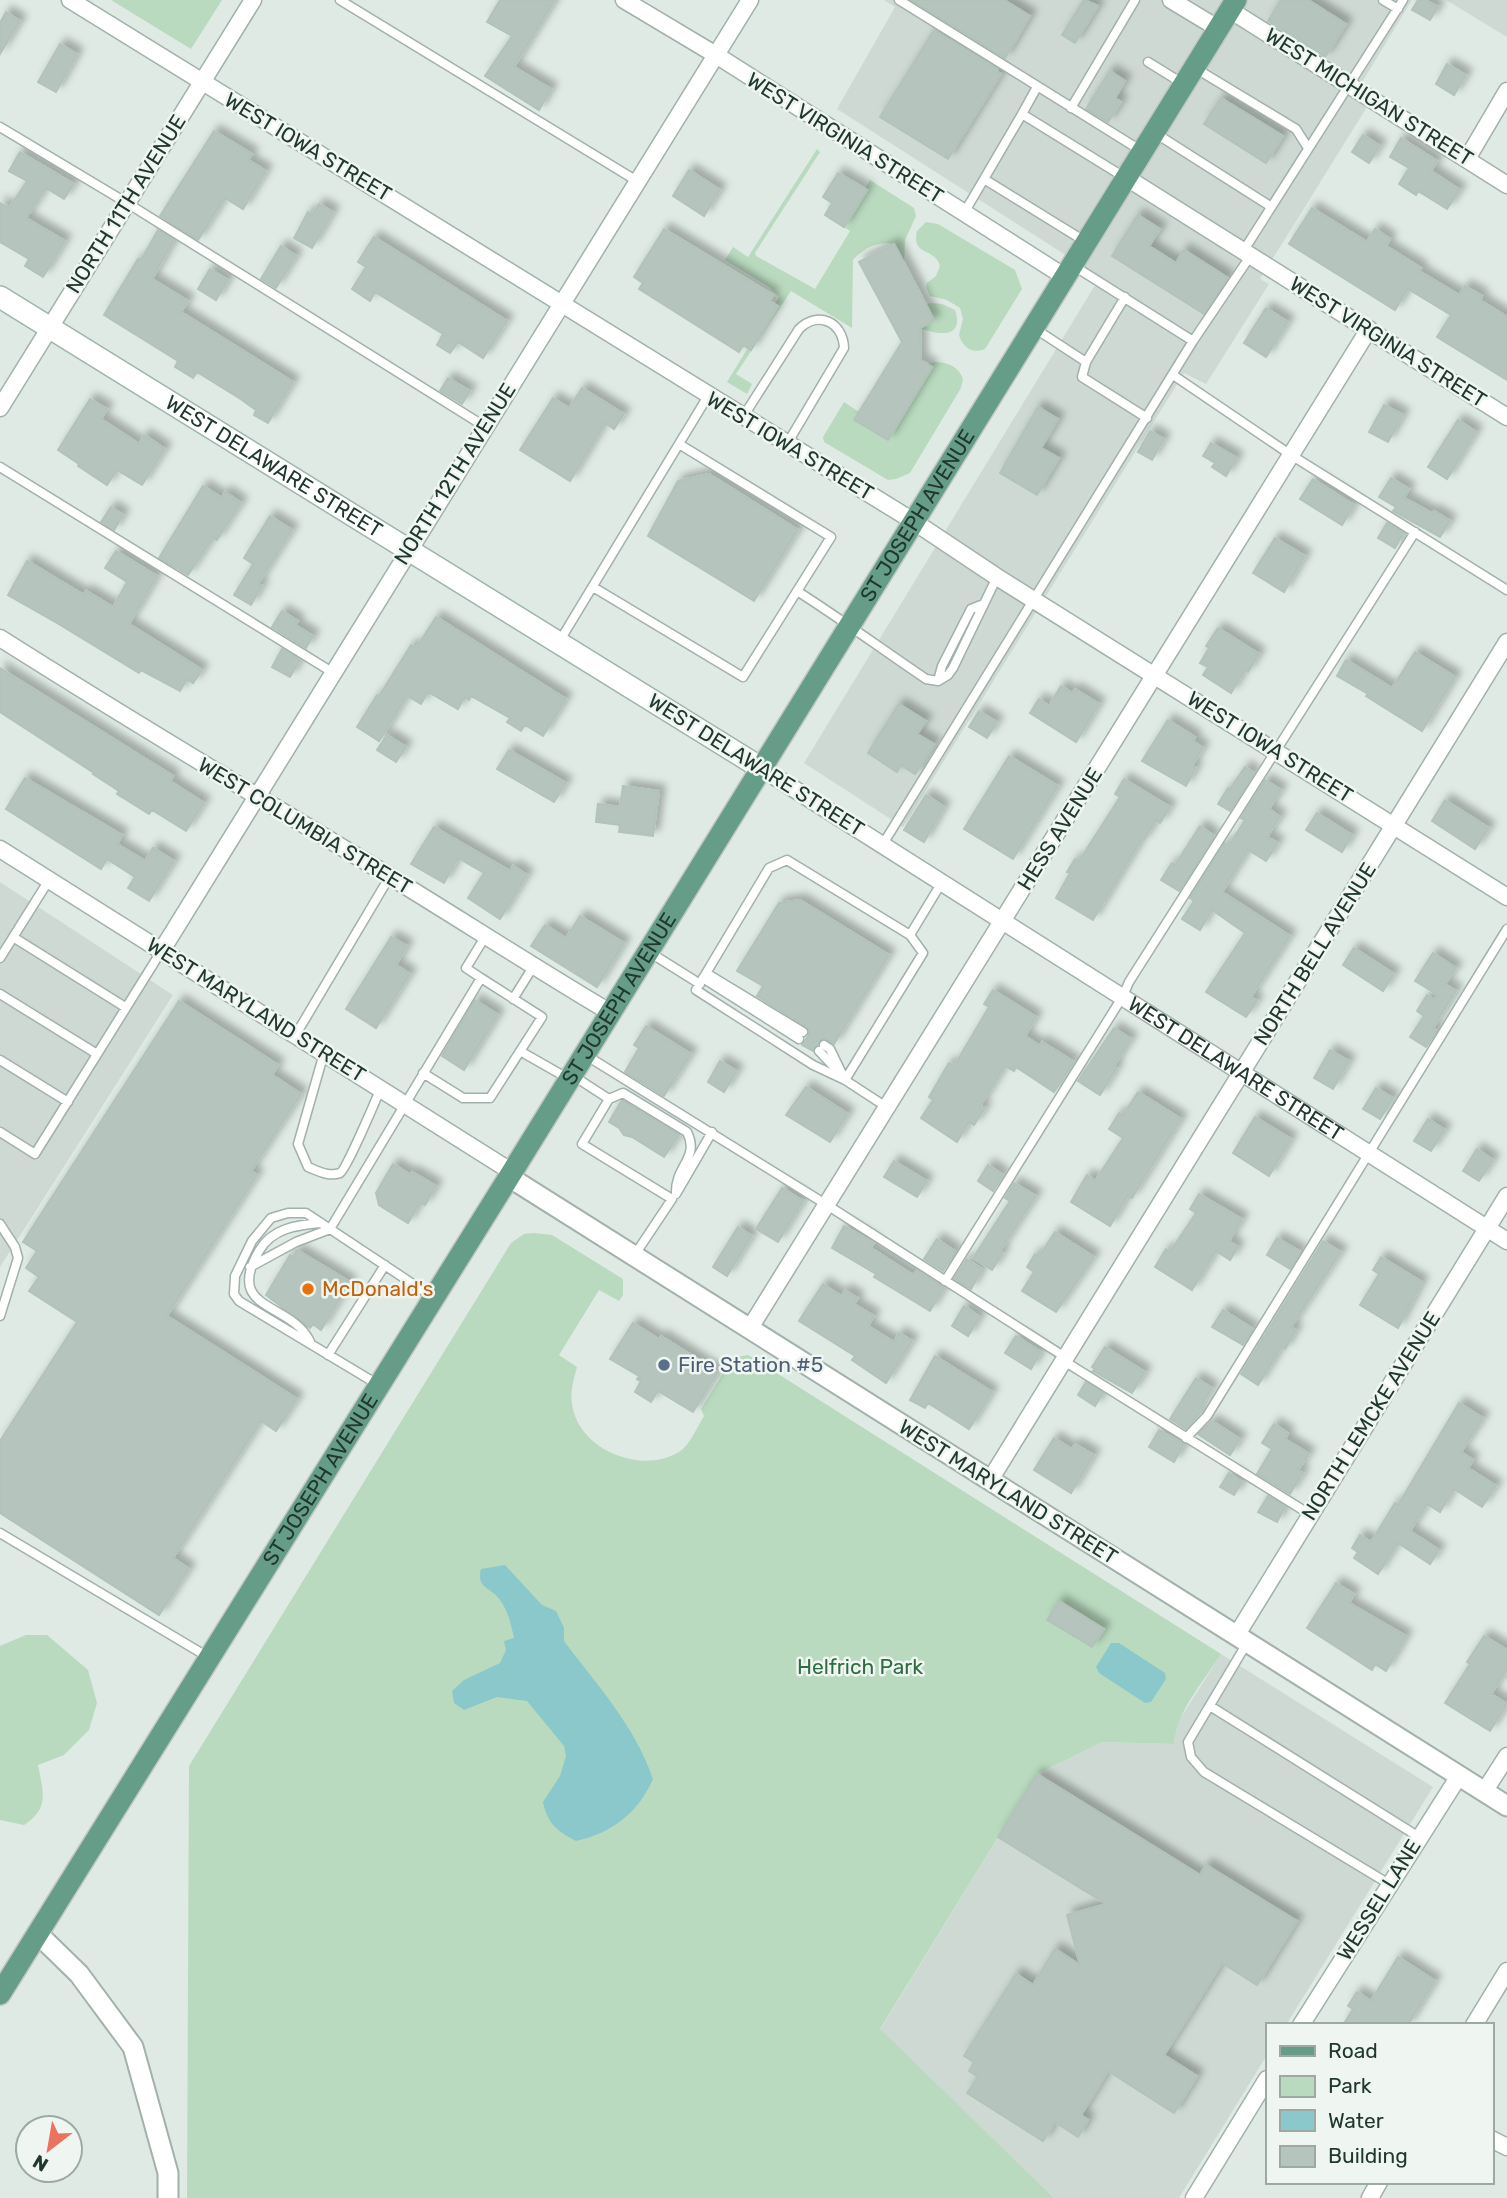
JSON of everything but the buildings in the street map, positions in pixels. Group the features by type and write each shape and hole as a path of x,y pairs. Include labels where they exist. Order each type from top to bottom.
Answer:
{"main road":[{"name":"ST JOSEPH AVENUE","path":"0,1994 611,1013 1233,5"},
{"name":"WEST DELAWARE STREET","path":"0,297 761,768"}],"street":[{"name":"WEST IOWA STREET","path":"70,0 913,521 997,577 1507,897"},
{"name":"NORTH 11TH AVENUE","path":"0,408 253,0"},
{"name":"WEST VIRGINIA STREET","path":"624,0 716,55 964,213 1069,271"},
{"name":"NORTH 12TH AVENUE","path":"162,950 750,0"},
{"path":"1171,0 1219,29"},
{"name":"WEST MICHIGAN STREET","path":"1233,5 1349,84 1507,185"},
{"path":"1466,159 1507,91"},
{"name":"WEST VIRGINIA STREET","path":"1127,178 1507,417"},
{"name":"HESS AVENUE","path":"750,1328 1368,329"},
{"name":"WEST COLUMBIA STREET","path":"0,638 256,798 390,876 611,1013"},
{"name":"NORTH BELL AVENUE","path":"990,1480 1507,642"},
{"name":"WEST DELAWARE STREET","path":"761,768 1507,1241"},
{"name":"WEST MARYLAND STREET","path":"0,849 324,1053 634,1256 1507,1806"},
{"name":"NORTH LEMCKE AVENUE","path":"1242,1640 1311,1515 1507,1196"},
{"path":"1484,1792 1507,1756"},
{"name":"WESSEL LANE","path":"1302,2023 1459,1776"},
{"path":"38,1934 79,1974 133,2048 168,2173 168,2198"},
{"path":"1475,2023 1507,1972"},
{"path":"1194,2198 1266,2081"}],"lane":[{"path":"340,0 637,181"},
{"path":"900,0 1143,152"},
{"path":"1071,108 1135,0"},
{"path":"883,844 1147,418 1247,253 1270,206 1403,0"},
{"path":"1386,1 1398,9"},
{"path":"1148,62 1189,76 1296,129 1308,148"},
{"path":"964,213 1037,87"},
{"path":"1022,114 1127,178"},
{"path":"0,127 484,426"},
{"path":"1155,133 1270,206"},
{"path":"984,179 1087,243"},
{"path":"1069,271 1125,298 1193,341"},
{"path":"1125,298 1086,362 1082,377 1147,418"},
{"path":"743,417 799,329 812,319 822,319 832,324 844,341 842,354 787,444"},
{"path":"1034,328 1086,362"},
{"path":"1173,375 1291,455 1507,590"},
{"path":"559,642 708,396"},
{"path":"593,587 743,677 831,537 679,444"},
{"path":"0,467 332,672"},
{"path":"945,1281 1123,996 1129,982 1415,532"},
{"path":"797,591 926,679 938,681 953,668 997,577"},
{"path":"701,981 769,868 787,860 910,935 923,953 845,1080"},
{"path":"295,1036 390,876"},
{"path":"0,958 49,880"},
{"path":"910,935 942,882"},
{"path":"1186,1438 1207,1416 1507,929"},
{"path":"13,937 125,1007"},
{"path":"423,1073 463,1098 489,1098 542,1017 466,968 485,937"},
{"path":"0,1132 35,1154 162,950"},
{"path":"648,952 801,1036"},
{"path":"513,999 533,967"},
{"path":"250,1267 296,1242 330,1229 481,978"},
{"path":"701,981 813,1065 845,1080 888,1108"},
{"path":"0,994 97,1054"},
{"path":"822,1048 830,1049 845,1080"},
{"path":"520,1051 609,1099"},
{"path":"324,1053 298,1144 308,1167 325,1174 340,1173 347,1167 380,1090"},
{"path":"584,1054 712,1132 1186,1438 1311,1515"},
{"path":"0,1060 68,1102"},
{"path":"623,1093 687,1132 692,1142 692,1150 676,1181 674,1196 582,1144 609,1099 623,1093"},
{"path":"634,1256 712,1132"},
{"path":"379,1386 239,1301 234,1294 235,1276 252,1241 271,1218 288,1213 306,1213 434,1298"},
{"path":"311,1345 301,1328 253,1294 248,1286 250,1267 263,1245 276,1233 298,1225 321,1223"},
{"path":"0,1224 15,1247 18,1258 0,1316"},
{"path":"328,1355 385,1265"},
{"path":"0,1533 210,1658"},
{"path":"1242,1640 1210,1706 1188,1742 1191,1756 1205,1772 1389,1884"},
{"path":"1210,1706 1419,1837"}],"shaded area":[{"path":"884,0 1412,0 1353,97 1367,107 1260,279 1269,284 1206,384 1184,373 903,827 804,763 1100,277 837,109 895,7"},
{"path":"1446,0 1507,0 1507,37"},
{"path":"0,882 173,995 0,1267"},
{"path":"1221,1654 1433,1787 1287,2023 1266,2023 1266,2057 1179,2198 1054,2198 880,2030 1037,1774 1102,1742 1174,1744 1180,1719"}],"green space":[{"path":"111,0 222,0 191,49"},
{"path":"817,149 820,152 755,253 756,256 815,289 850,231 844,227 867,191 865,189 870,180 914,208 916,216 905,240 904,264 894,244 888,243 871,246 853,260 852,328 791,291 736,374 752,384 747,394 727,382 779,297 769,287 725,260 733,247 748,257"},
{"path":"926,222 938,224 1015,270 1022,289 985,349 972,350 963,343 959,335 963,319 960,308 947,300 930,296 927,283 936,276 940,266 933,256 917,245 917,231"},
{"path":"942,304 955,310 957,319 953,330 941,333 920,328 934,320 926,305"},
{"path":"934,362 952,366 963,379 961,388 910,473 888,480 824,442 823,437 844,402 859,412 855,420 888,440 932,367 928,364"},
{"name":"Helfrich Park","path":"524,1234 552,1235 623,1279 623,1295 619,1301 599,1290 559,1355 577,1367 572,1404 577,1420 586,1434 599,1445 614,1454 648,1461 679,1452 687,1445 704,1416 701,1409 730,1362 737,1357 748,1355 1221,1654 1185,1709 1174,1744 1102,1742 1037,1774 880,2029 1054,2198 187,2198 189,1766 511,1243"},
{"path":"26,1635 47,1635 88,1670 97,1703 89,1730 64,1755 38,1765 43,1799 38,1812 24,1825 0,1820 0,1646"}],"water":[{"path":"505,1565 542,1605 556,1611 564,1628 564,1641 626,1724 653,1779 640,1802 622,1820 601,1833 576,1841 550,1821 543,1802 560,1776 566,1756 564,1746 527,1701 497,1697 464,1710 454,1703 452,1691 464,1680 500,1663 506,1650 504,1641 514,1638 503,1604 482,1584 480,1576 481,1569"},
{"path":"1111,1643 1119,1643 1165,1673 1166,1679 1151,1702 1145,1703 1099,1673 1096,1667"}],"place":[{"name":"McDonald's","path":"308,1289"},
{"name":"Fire Station #5","path":"664,1365"}]}
